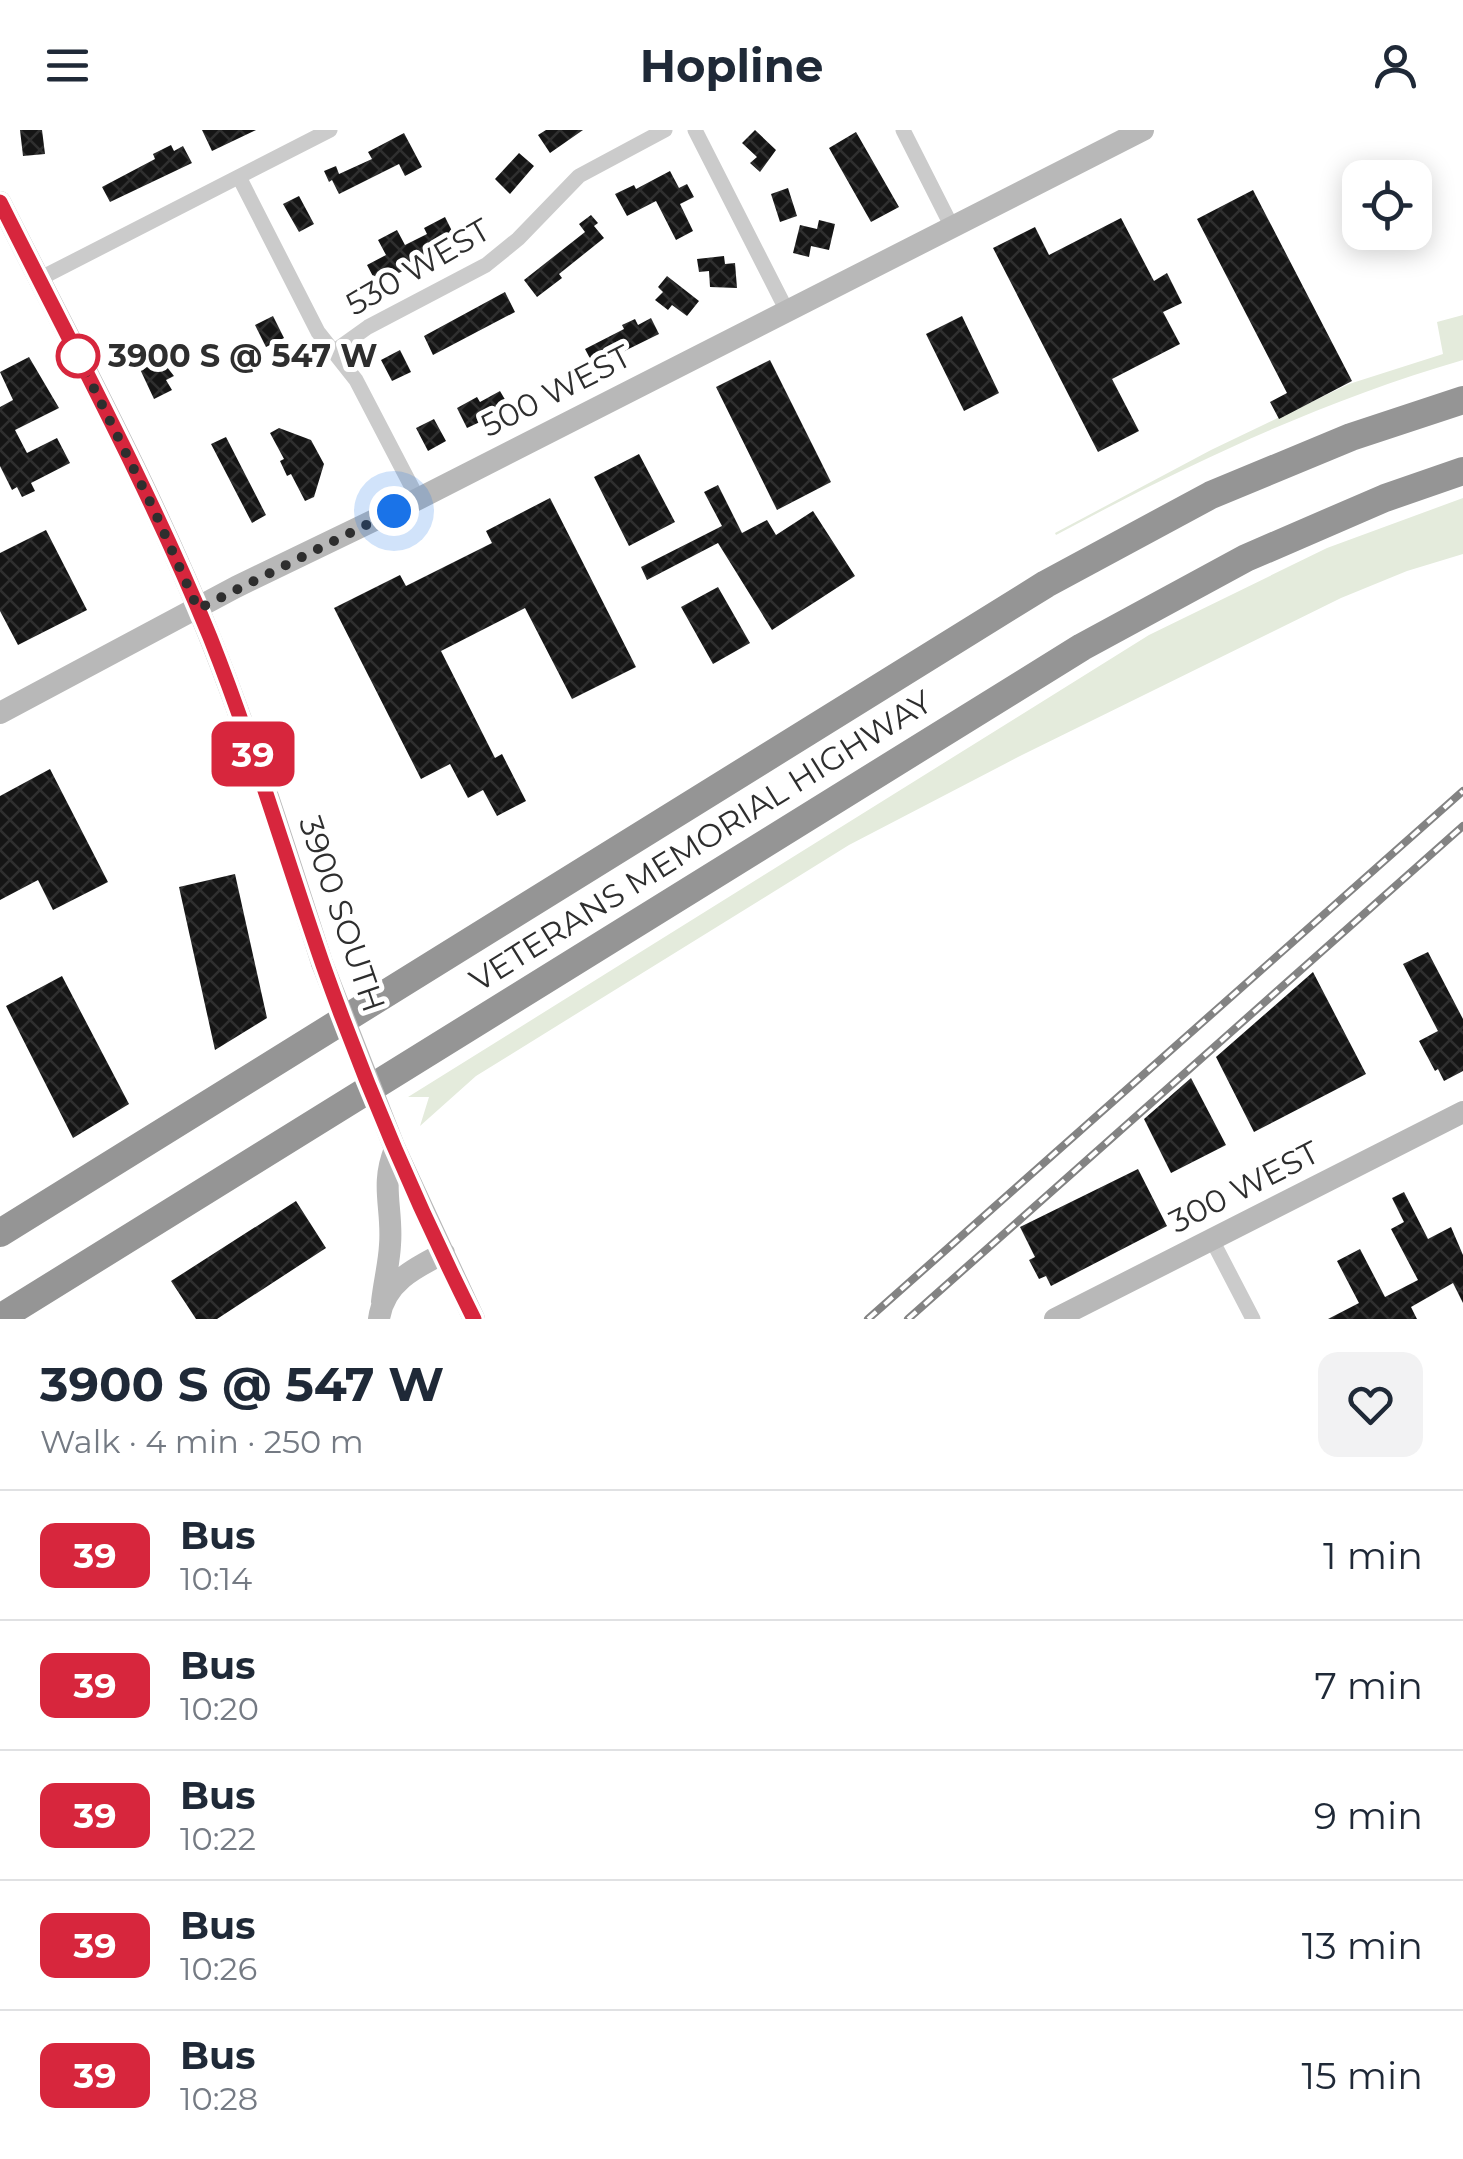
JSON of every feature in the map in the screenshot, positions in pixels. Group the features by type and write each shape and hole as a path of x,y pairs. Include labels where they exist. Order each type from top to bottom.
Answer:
{"highway":[{"name":"VETERANS MEMORIAL HIGHWAY","path":"0,1233 1046,584 1211,495 1351,437 1463,400"},
{"name":"VETERANS MEMORIAL HIGHWAY","path":"0,1318 1082,646 1246,558 1385,498 1463,471"}],"main road":[{"name":"500 WEST","path":"0,713 1143,130"},
{"name":"3900 SOUTH","path":"0,202 134,468 198,609 258,770 322,962 396,1149 474,1319"},
{"name":"300 WEST","path":"1056,1319 1463,1112"},
{"path":"380,1310 390,1244 387,1169 396,1149"},
{"path":"380,1310 398,1280 444,1253"}],"street":[{"path":"39,280 330,130"},
{"name":"530 WEST","path":"333,352 368,326 486,265 530,228 579,176 665,130"},
{"path":"695,130 787,311"},
{"path":"903,130 952,226"},
{"path":"239,177 314,323 356,380 418,498"},
{"path":"1212,1240 1252,1319"}],"green space":[{"path":"1463,315 1463,360 1306,415 1155,484 1056,535 1211,450 1349,384 1443,354 1437,322"},
{"path":"1463,498 1463,554 1407,571 1341,598 849,845 476,1076 420,1126 429,1097 408,1097 1149,635 1327,548"}],"building":[{"path":"20,130 42,130 45,154 23,156"},
{"path":"202,130 256,130 212,151"},
{"path":"546,130 583,130 550,153 538,135"},
{"path":"755,130 776,150 760,172 750,163 757,157 742,143"},
{"path":"856,132 899,207 871,222 829,148"},
{"path":"404,133 422,167 405,176 399,164 339,194 332,180 329,182 324,171 336,166 339,174 372,159 368,152"},
{"path":"171,145 174,151 183,146 192,163 110,202 102,187 155,159 153,154"},
{"path":"519,153 534,166 510,194 495,179"},
{"path":"670,171 679,188 687,184 694,197 680,204 693,231 676,240 656,201 627,216 615,194 634,185 636,189"},
{"path":"788,188 797,216 780,222 771,194"},
{"path":"1253,190 1352,381 1279,419 1270,402 1287,393 1197,219"},
{"path":"299,196 314,224 299,232 283,204"},
{"path":"591,215 604,238 537,297 524,280 585,232 579,224"},
{"path":"445,217 458,243 377,284 367,265 386,255 378,240 397,230 405,245 427,234 424,228"},
{"path":"1121,218 1154,281 1167,273 1182,303 1163,312 1180,344 1112,379 1139,431 1098,452 993,248 1035,227 1049,255"},
{"path":"819,220 835,224 829,250 811,246 809,257 793,253 800,225 817,229"},
{"path":"724,256 725,264 735,263 737,288 710,287 709,271 699,272 697,259"},
{"path":"667,276 699,301 687,316 672,305 668,310 655,300 663,292 658,287"},
{"path":"505,292 515,312 433,355 424,336"},
{"path":"273,316 284,338 266,347 255,325"},
{"path":"962,316 999,393 964,411 926,334"},
{"path":"651,318 659,334 594,366 585,349 624,329 622,325 635,319 638,325"},
{"path":"400,350 411,372 392,381 381,360"},
{"path":"29,357 59,408 15,430 27,453 57,438 70,463 31,483 35,491 22,497 17,487 12,490 0,466 0,407 13,400 0,372"},
{"path":"159,357 174,376 166,380 172,390 154,399 139,367"},
{"path":"770,360 831,482 777,510 716,387"},
{"path":"500,391 510,408 467,428 457,408"},
{"path":"434,419 446,441 428,451 416,428"},
{"path":"279,428 311,440 324,464 314,497 305,501 291,474 287,476 280,461 284,459 270,433"},
{"path":"226,437 266,515 252,523 211,444"},
{"path":"639,454 675,522 629,546 594,477"},
{"path":"718,485 742,533 767,520 776,535 813,511 855,576 772,630 718,543 647,580 641,567 722,526 704,492"},
{"path":"550,498 636,667 572,699 525,608 441,651 495,758 502,754 526,801 497,816 483,790 468,798 450,764 421,779 334,608 400,575 406,586 492,543 486,531"},
{"path":"46,530 87,610 18,645 0,611 0,553"},
{"path":"718,587 750,643 713,664 681,607"},
{"path":"50,769 108,882 53,910 38,880 0,900 0,796"},
{"path":"235,874 267,1018 215,1050 179,887"},
{"path":"1428,952 1463,1019 1463,1071 1444,1081 1419,1041 1438,1031 1403,964"},
{"path":"1313,972 1366,1074 1254,1132 1216,1057"},
{"path":"62,976 129,1104 73,1138 6,1006"},
{"path":"1191,1078 1226,1145 1171,1173 1144,1119"},
{"path":"1138,1169 1167,1226 1051,1286 1046,1276 1039,1279 1029,1260 1035,1257 1020,1227"},
{"path":"1404,1192 1428,1239 1451,1227 1463,1255 1463,1303 1453,1283 1411,1307 1417,1319 1328,1319 1359,1303 1337,1261 1360,1249 1385,1297 1418,1280 1391,1229 1404,1222 1392,1198"},
{"path":"296,1201 326,1248 217,1319 196,1319 171,1281"}],"railway":[{"path":"868,1319 1463,791"},
{"path":"908,1319 1463,826"}],"bus line":[{"name":"39","path":"0,202 127,454 198,609 357,1056 474,1319"}],"place":[{"name":"3900 S @ 547 W","path":"78,356"}],"route":[{"path":"78,356 74,348 198,609 394,511"}]}
